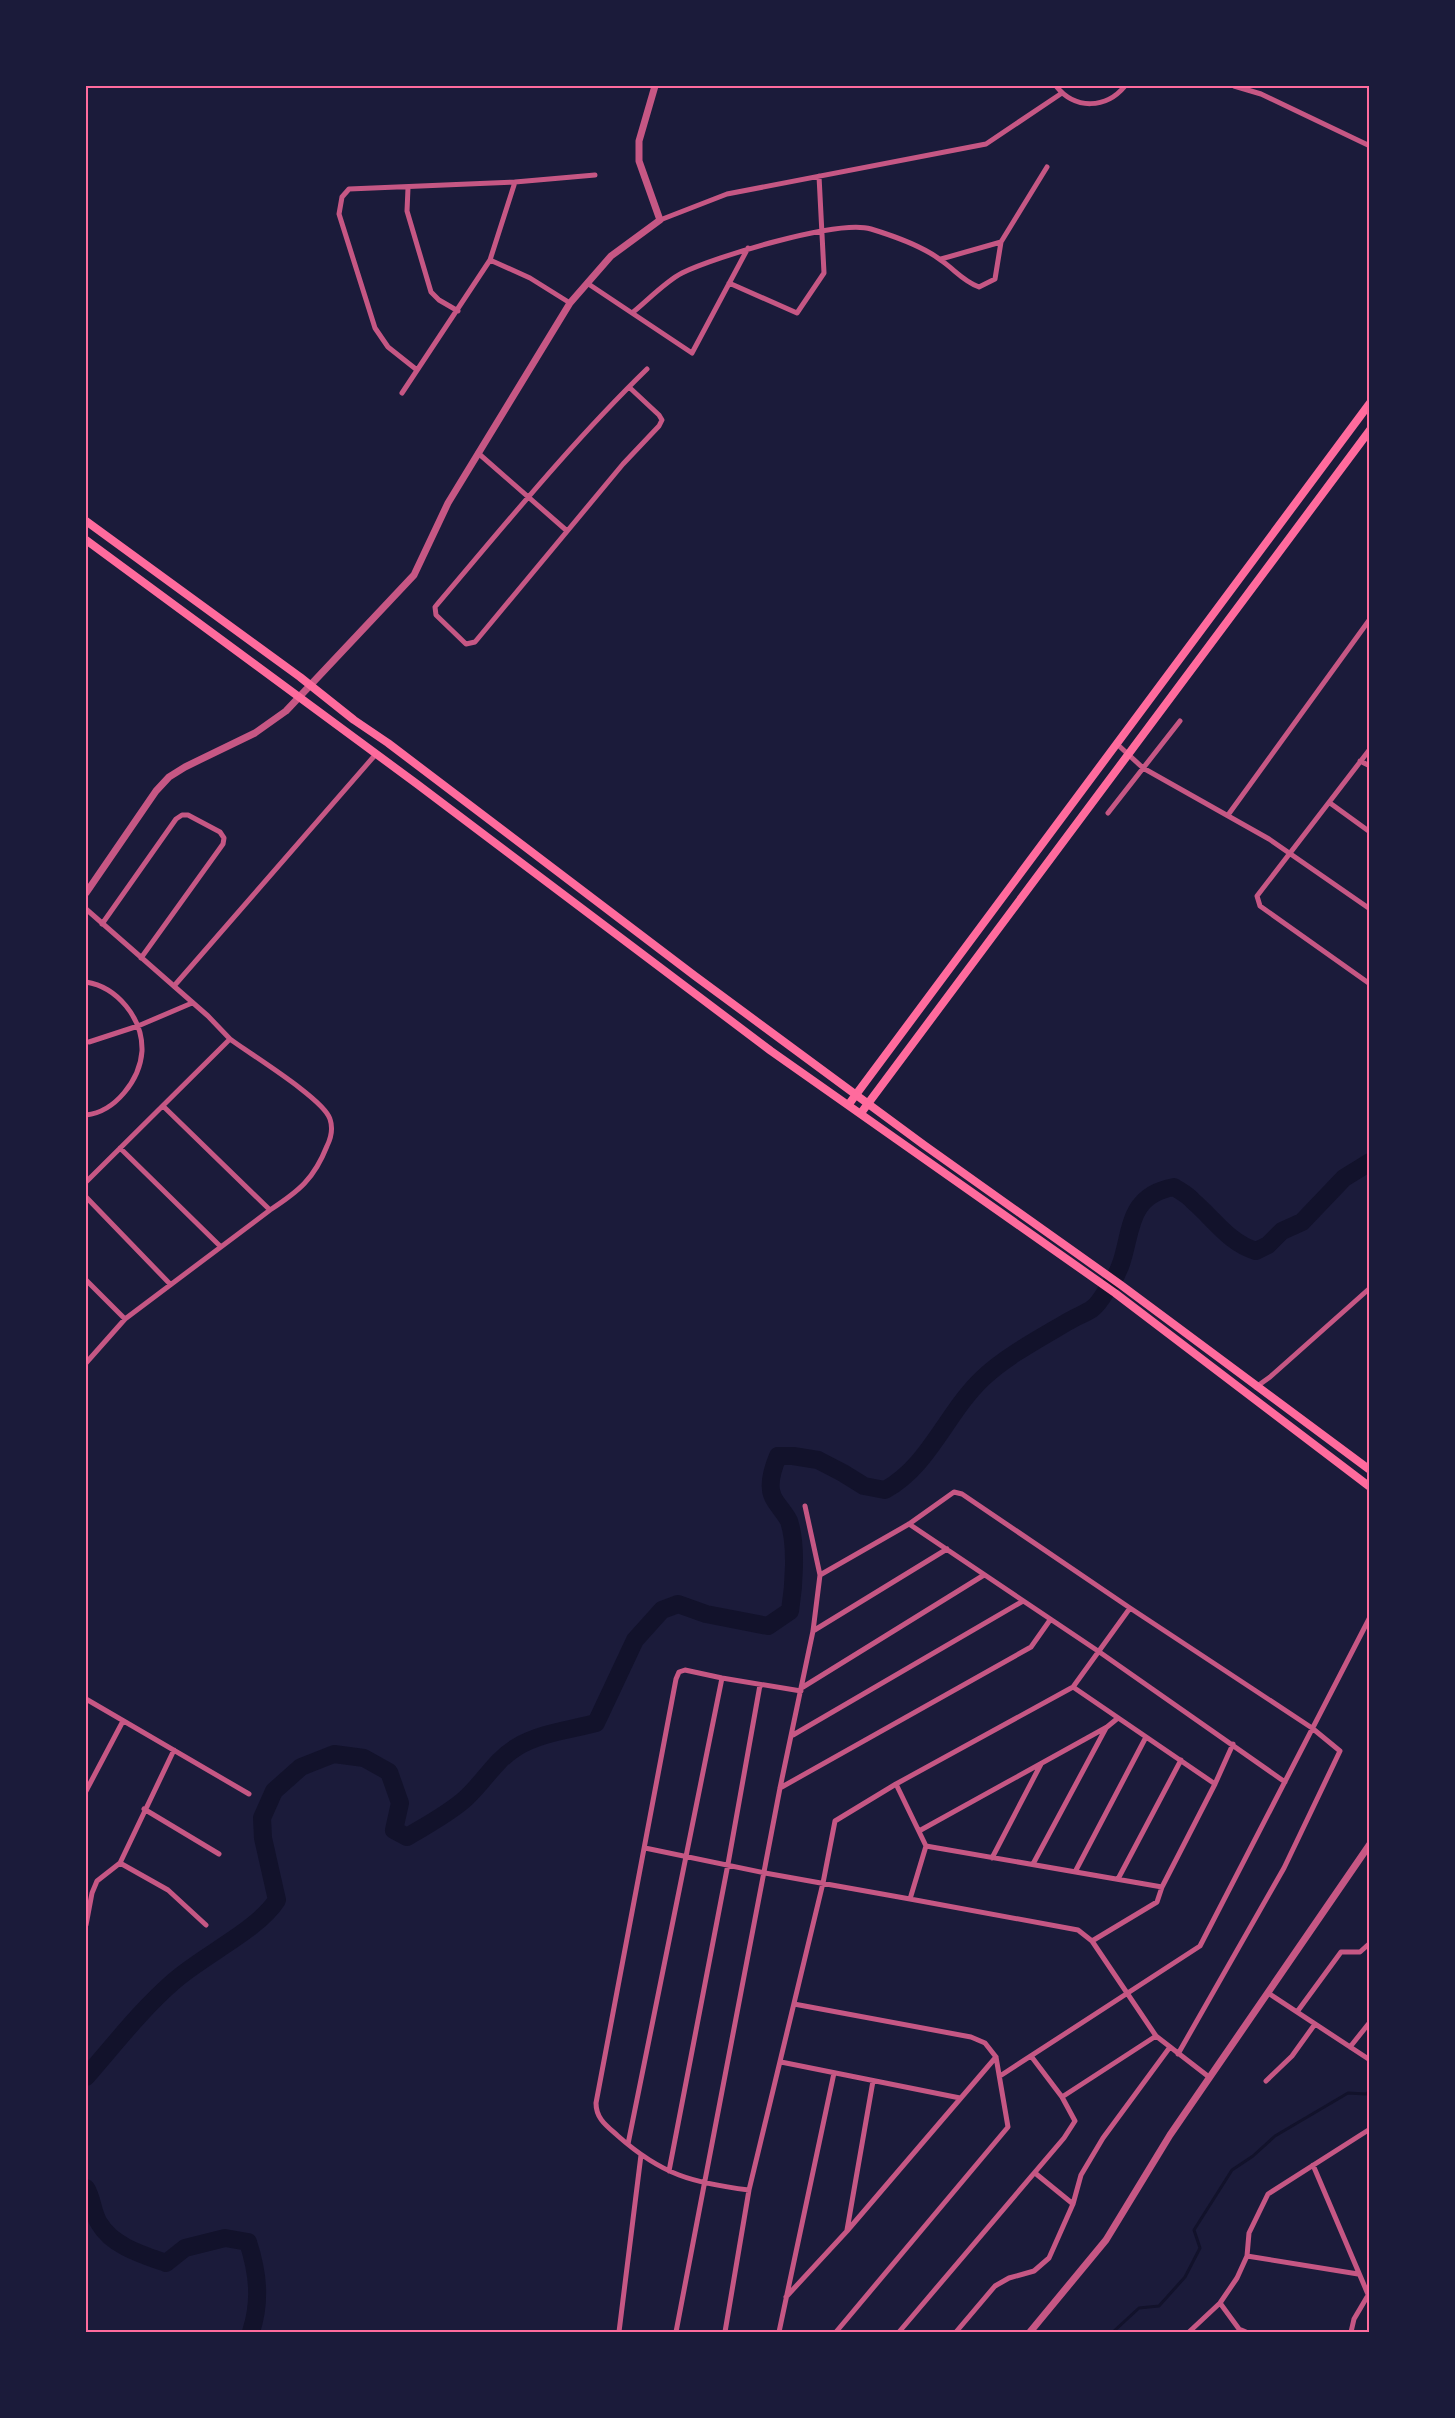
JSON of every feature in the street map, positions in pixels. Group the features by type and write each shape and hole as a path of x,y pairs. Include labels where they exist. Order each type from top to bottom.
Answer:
{"main road":[{"path":"849,1104 1370,403"},
{"path":"861,1113 1370,430"},
{"path":"86,521 924,1145 1085,1259 1370,1470"},
{"path":"86,540 376,754 771,1051 1080,1268 1370,1487"}],"street":[{"path":"654,86 639,141 639,161 660,220"},
{"path":"1056,86 1062,93 1078,102 1096,104 1108,100 1125,86"},
{"path":"1234,86 1261,94 1370,146"},
{"path":"86,893 156,791 169,777 255,733 286,711 414,575 448,503 570,303 611,256 660,220 727,194 986,144 1062,93"},
{"path":"632,313 680,273 749,247 822,232 869,228 941,259 968,283 979,286 995,279 1000,242 1047,167"},
{"path":"417,370 388,347 375,328 339,214 342,197 349,189 515,182 595,175"},
{"path":"729,283 797,313 824,273 819,176"},
{"path":"402,393 490,260 515,182"},
{"path":"408,188 407,211 431,292 439,300 458,311"},
{"path":"941,259 1000,242"},
{"path":"587,283 692,353 749,247"},
{"path":"490,260 530,278 570,303"},
{"path":"629,387 659,415 662,420 659,426 566,530 475,642 466,644 436,615 435,607 585,431 629,387 647,369"},
{"path":"478,453 566,530"},
{"path":"1228,815 1370,619"},
{"path":"1108,813 1180,721"},
{"path":"1117,744 1143,768 1291,852 1370,909"},
{"path":"1370,749 1257,896 1260,906 1370,984"},
{"path":"174,986 376,754"},
{"path":"1360,761 1370,766"},
{"path":"1329,803 1370,832"},
{"path":"102,924 176,819 182,815 188,815 220,832 224,838 223,844 141,958"},
{"path":"86,909 174,986 230,1039 323,1108 330,1118 332,1131 320,1165 301,1188 220,1246 125,1319 86,1363"},
{"path":"86,982 97,984 121,999 138,1026 142,1051 135,1078 117,1101 94,1114 86,1115"},
{"path":"89,1042 138,1026 192,1003"},
{"path":"86,1182 230,1039"},
{"path":"163,1106 270,1210"},
{"path":"120,1148 220,1246"},
{"path":"86,1197 170,1284"},
{"path":"86,1280 125,1319"},
{"path":"1256,1387 1370,1288"},
{"path":"820,1575 909,1524 945,1496 954,1492 962,1494 1338,1747 1339,1756 1284,1868 1178,2054"},
{"path":"676,2332 780,1788 793,1735 813,1631 820,1575 805,1506"},
{"path":"909,1524 1098,1651 1285,1782"},
{"path":"813,1631 947,1549"},
{"path":"749,2190 705,2185 669,2171 641,2155 600,2120 596,2111 676,1679 679,1672 685,1670 760,1685 802,1689 984,1575"},
{"path":"793,1735 1023,1601"},
{"path":"725,2332 749,2190 823,1883 835,1821 896,1784 1073,1687 1130,1608"},
{"path":"1000,2076 1200,1946 1370,1617"},
{"path":"780,1788 1031,1647 1050,1620"},
{"path":"628,2144 722,1678"},
{"path":"669,2171 760,1685"},
{"path":"1073,1687 1215,1784"},
{"path":"86,1700 249,1794"},
{"path":"919,1832 1107,1727 1118,1718"},
{"path":"86,1791 123,1721"},
{"path":"1033,1864 1107,1727"},
{"path":"1075,1872 1146,1737"},
{"path":"1092,1941 1157,1902 1162,1887 1233,1744"},
{"path":"86,1925 92,1893 97,1881 120,1863 174,1750"},
{"path":"1118,1879 1181,1760"},
{"path":"992,1858 1041,1764"},
{"path":"896,1784 926,1846 910,1899"},
{"path":"144,1809 219,1854"},
{"path":"1030,2332 1106,2240 1170,2135 1370,1844"},
{"path":"926,1846 1162,1887"},
{"path":"645,1848 765,1873 1078,1930 1092,1941 1156,2036 1209,2077"},
{"path":"120,1863 168,1890 206,1925"},
{"path":"1297,2012 1341,1952 1360,1952 1370,1943"},
{"path":"1268,1993 1370,2060"},
{"path":"794,2004 971,2037 985,2043 996,2057 1008,2127 836,2332"},
{"path":"1350,2047 1370,2022"},
{"path":"1266,2081 1292,2055 1315,2024"},
{"path":"1062,2097 1156,2036"},
{"path":"956,2332 995,2286 1009,2278 1034,2271 1049,2258 1073,2204 1082,2175 1103,2138 1170,2047"},
{"path":"899,2332 1035,2173 1075,2121 1062,2097 1031,2056"},
{"path":"786,2297 847,2231 996,2057"},
{"path":"781,2062 960,2098"},
{"path":"778,2332 834,2073"},
{"path":"847,2231 873,2081"},
{"path":"1189,2332 1220,2303 1237,2278 1247,2256 1249,2233 1268,2194 1370,2129"},
{"path":"619,2332 641,2155"},
{"path":"1313,2165 1369,2298 1354,2319 1351,2332"},
{"path":"1035,2173 1073,2204"},
{"path":"1247,2256 1358,2274"},
{"path":"1220,2303 1239,2329 1246,2332"}],"waterway":[{"path":"86,2077 161,1993 185,1972 257,1922 277,1900 263,1838 262,1818 274,1791 301,1767 334,1754 364,1758 389,1772 400,1803 394,1830 407,1837 458,1804 472,1792 502,1758 517,1747 545,1735 596,1723 635,1640 662,1610 678,1604 706,1614 768,1626 790,1611 794,1566 792,1531 789,1521 771,1492 773,1471 778,1456 818,1460 864,1486 885,1490 914,1467 970,1392 992,1370 1025,1347 1096,1305 1119,1268 1131,1225 1144,1201 1156,1193 1174,1187 1189,1197 1230,1236 1256,1251 1268,1245 1282,1231 1302,1222 1344,1178 1370,1162"},
{"path":"1113,2332 1139,2308 1159,2306 1185,2277 1200,2248 1194,2230 1232,2170 1253,2156 1275,2136 1348,2093 1366,2094 1370,2091"},
{"path":"86,2188 97,2219 105,2231 120,2244 148,2257 166,2263 185,2248 225,2238 248,2242 257,2287 256,2309 251,2332"}]}
